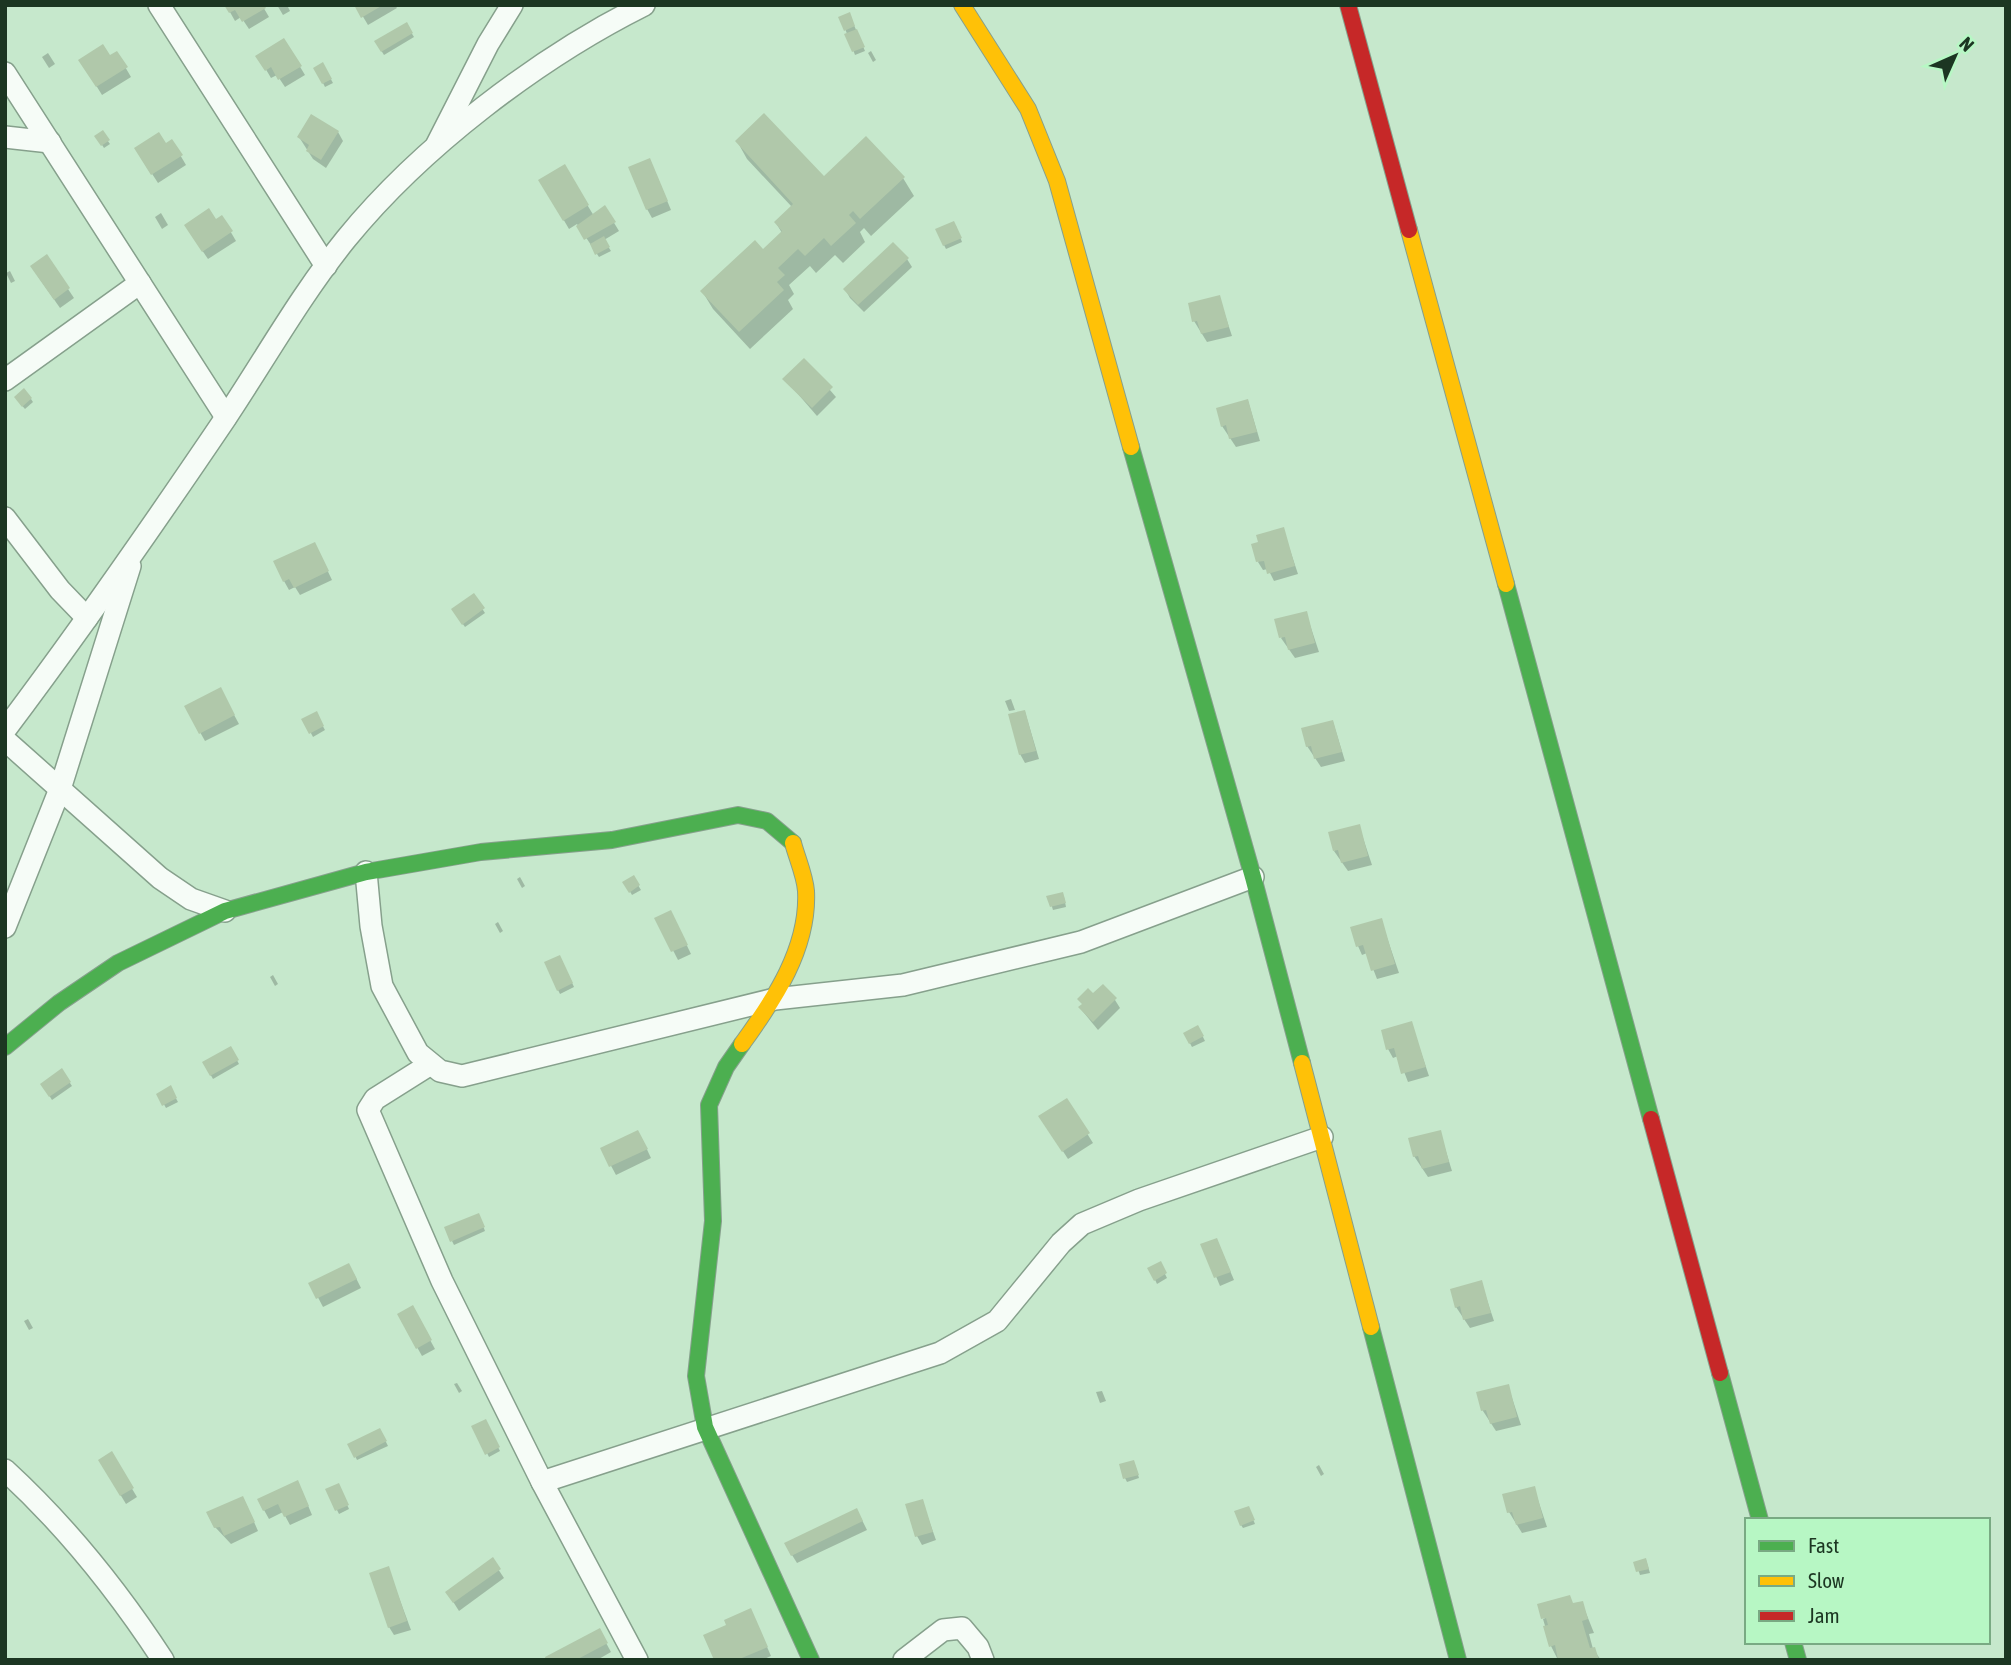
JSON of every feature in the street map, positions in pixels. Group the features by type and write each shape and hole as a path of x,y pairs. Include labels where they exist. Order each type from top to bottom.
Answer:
{"street":[{"path":"159,5 326,265"},
{"path":"435,149 482,54 512,5"},
{"path":"5,730 87,618 226,417 268,347 347,237 435,149 551,58 588,34 644,5"},
{"path":"962,5 1028,109 1058,181 1253,877 1458,1660"},
{"path":"1348,5 1759,1518"},
{"path":"5,72 226,417"},
{"path":"5,137 50,142"},
{"path":"5,380 140,283"},
{"path":"5,518 60,590 87,618"},
{"path":"5,927 60,789 137,544"},
{"path":"5,740 160,878 191,899 225,911"},
{"path":"5,1047 58,1003 118,963 225,911 366,872 510,848 612,840 738,815 767,821 792,841 806,889 803,932 775,999 726,1067 709,1105 713,1221 696,1376 705,1427 811,1660"},
{"path":"366,872 371,926 382,986 418,1054 429,1065 462,1076 775,999 903,985 1081,942 1253,877"},
{"path":"429,1065 376,1099 368,1110 442,1281 542,1482 637,1660"},
{"path":"542,1482 940,1353 997,1321 1060,1243 1082,1224 1139,1200 1322,1137"},
{"path":"5,1470 41,1503 123,1599 163,1660"},
{"path":"904,1660 943,1630 962,1628 978,1647 983,1660"}],"building":[{"path":"224,5 264,5 266,8 242,22 235,10 229,13"},
{"path":"354,5 383,5 361,18"},
{"path":"850,12 855,26 844,31 838,17"},
{"path":"407,22 413,33 381,52 374,41"},
{"path":"857,29 865,47 852,52 844,34"},
{"path":"284,38 302,66 278,80 271,67 265,71 255,56"},
{"path":"103,44 110,55 117,51 128,67 96,87 78,60"},
{"path":"323,62 332,79 322,84 313,68"},
{"path":"764,113 824,176 866,136 905,177 860,219 853,211 849,215 856,223 831,246 824,238 805,256 798,249 778,268 785,275 777,282 784,290 739,332 700,291 755,240 763,249 782,231 774,222 793,204 735,141"},
{"path":"311,114 339,131 321,160 306,151 309,145 297,137"},
{"path":"103,130 110,140 101,146 94,136"},
{"path":"159,132 166,143 172,139 183,155 151,175 134,148"},
{"path":"650,158 668,201 646,210 628,167"},
{"path":"565,164 589,205 563,221 538,180"},
{"path":"605,205 616,222 584,240 576,226"},
{"path":"209,208 216,219 222,215 233,231 202,252 184,225"},
{"path":"954,221 962,238 943,246 935,229"},
{"path":"604,236 610,247 595,255 590,244"},
{"path":"893,242 909,258 858,305 843,289"},
{"path":"47,254 70,288 54,300 30,266"},
{"path":"1220,295 1229,327 1201,334 1197,321 1192,322 1188,303"},
{"path":"804,358 833,387 812,408 782,379"},
{"path":"24,388 32,398 22,407 14,397"},
{"path":"1248,399 1257,432 1229,439 1226,425 1221,427 1216,408"},
{"path":"1284,527 1295,566 1267,574 1264,561 1256,562 1251,544 1258,542 1256,535"},
{"path":"315,542 329,571 294,588 289,579 283,582 273,561"},
{"path":"474,593 485,608 462,625 451,609"},
{"path":"1307,611 1315,643 1288,650 1285,637 1279,638 1274,619"},
{"path":"221,687 235,715 199,734 184,706"},
{"path":"1025,710 1036,751 1019,755 1008,714"},
{"path":"317,711 324,726 309,734 301,719"},
{"path":"1333,720 1342,752 1314,759 1311,746 1306,747 1301,728"},
{"path":"1360,824 1368,856 1341,863 1338,850 1333,851 1328,832"},
{"path":"634,875 640,885 629,893 622,882"},
{"path":"1063,892 1066,903 1050,907 1046,896"},
{"path":"671,910 688,945 671,952 654,918"},
{"path":"1382,918 1395,964 1371,971 1363,945 1356,947 1350,927"},
{"path":"560,955 573,983 557,991 544,962"},
{"path":"1103,984 1117,998 1093,1022 1078,1007 1082,1004 1077,999 1088,988 1093,993"},
{"path":"1412,1021 1426,1067 1401,1074 1394,1048 1386,1050 1381,1030"},
{"path":"1198,1025 1204,1036 1189,1044 1183,1033"},
{"path":"231,1046 239,1060 210,1076 202,1062"},
{"path":"62,1068 71,1082 49,1097 40,1084"},
{"path":"171,1085 177,1098 162,1106 156,1094"},
{"path":"1067,1098 1090,1133 1062,1152 1038,1116"},
{"path":"638,1130 648,1149 609,1167 600,1148"},
{"path":"1441,1130 1449,1162 1422,1169 1418,1156 1413,1157 1408,1138"},
{"path":"479,1213 485,1227 450,1242 444,1227"},
{"path":"1217,1238 1231,1272 1214,1278 1200,1244"},
{"path":"1161,1261 1167,1273 1154,1281 1147,1268"},
{"path":"349,1263 357,1279 316,1299 308,1283"},
{"path":"1482,1280 1491,1313 1463,1320 1460,1306 1455,1308 1450,1289"},
{"path":"413,1305 432,1340 416,1349 397,1314"},
{"path":"1509,1384 1517,1417 1490,1424 1486,1410 1481,1411 1476,1392"},
{"path":"486,1419 500,1447 485,1455 471,1426"},
{"path":"380,1428 387,1441 354,1458 347,1444"},
{"path":"112,1451 134,1488 120,1496 98,1460"},
{"path":"1134,1460 1139,1475 1123,1479 1119,1464"},
{"path":"298,1480 309,1506 284,1517 278,1504 263,1511 257,1499"},
{"path":"339,1483 349,1505 335,1511 325,1489"},
{"path":"1535,1486 1543,1518 1516,1525 1512,1512 1507,1513 1502,1494"},
{"path":"243,1496 255,1522 224,1536 220,1527 214,1528 206,1512"},
{"path":"923,1499 933,1532 915,1537 905,1504"},
{"path":"1249,1506 1255,1520 1240,1526 1234,1511"},
{"path":"857,1508 863,1521 791,1556 784,1543"},
{"path":"493,1557 501,1569 453,1603 445,1592"},
{"path":"1646,1558 1649,1569 1636,1572 1633,1562"},
{"path":"389,1566 407,1621 388,1628 369,1573"},
{"path":"1570,1595 1573,1603 1583,1601 1588,1619 1582,1621 1590,1648 1595,1647 1599,1660 1558,1660 1555,1645 1549,1647 1543,1626 1548,1625 1546,1618 1541,1619 1537,1604"},
{"path":"751,1608 768,1647 737,1660 714,1660 703,1635 726,1625 724,1620"},
{"path":"600,1628 608,1643 576,1660 546,1660 545,1657"}],"traffic: fast":[{"path":"1131,447 1253,877 1302,1063"},
{"path":"1506,584 1651,1119"},
{"path":"5,1047 59,1003 118,963 225,911 366,872 481,852 612,840 738,815 767,821 793,843"},
{"path":"742,1044 726,1067 709,1105 713,1221 696,1376 705,1427 811,1660"},
{"path":"1371,1327 1458,1660"},
{"path":"1720,1373 1759,1518"},
{"path":"1794,1644 1798,1660"}],"traffic: slow":[{"path":"962,5 1028,109 1057,181 1131,447"},
{"path":"1409,230 1506,584"},
{"path":"742,1044 777,991 796,953 802,933 806,891 793,843"},
{"path":"1302,1063 1371,1327"}],"traffic: jam":[{"path":"1348,5 1409,230"},
{"path":"1651,1119 1720,1373"}]}
